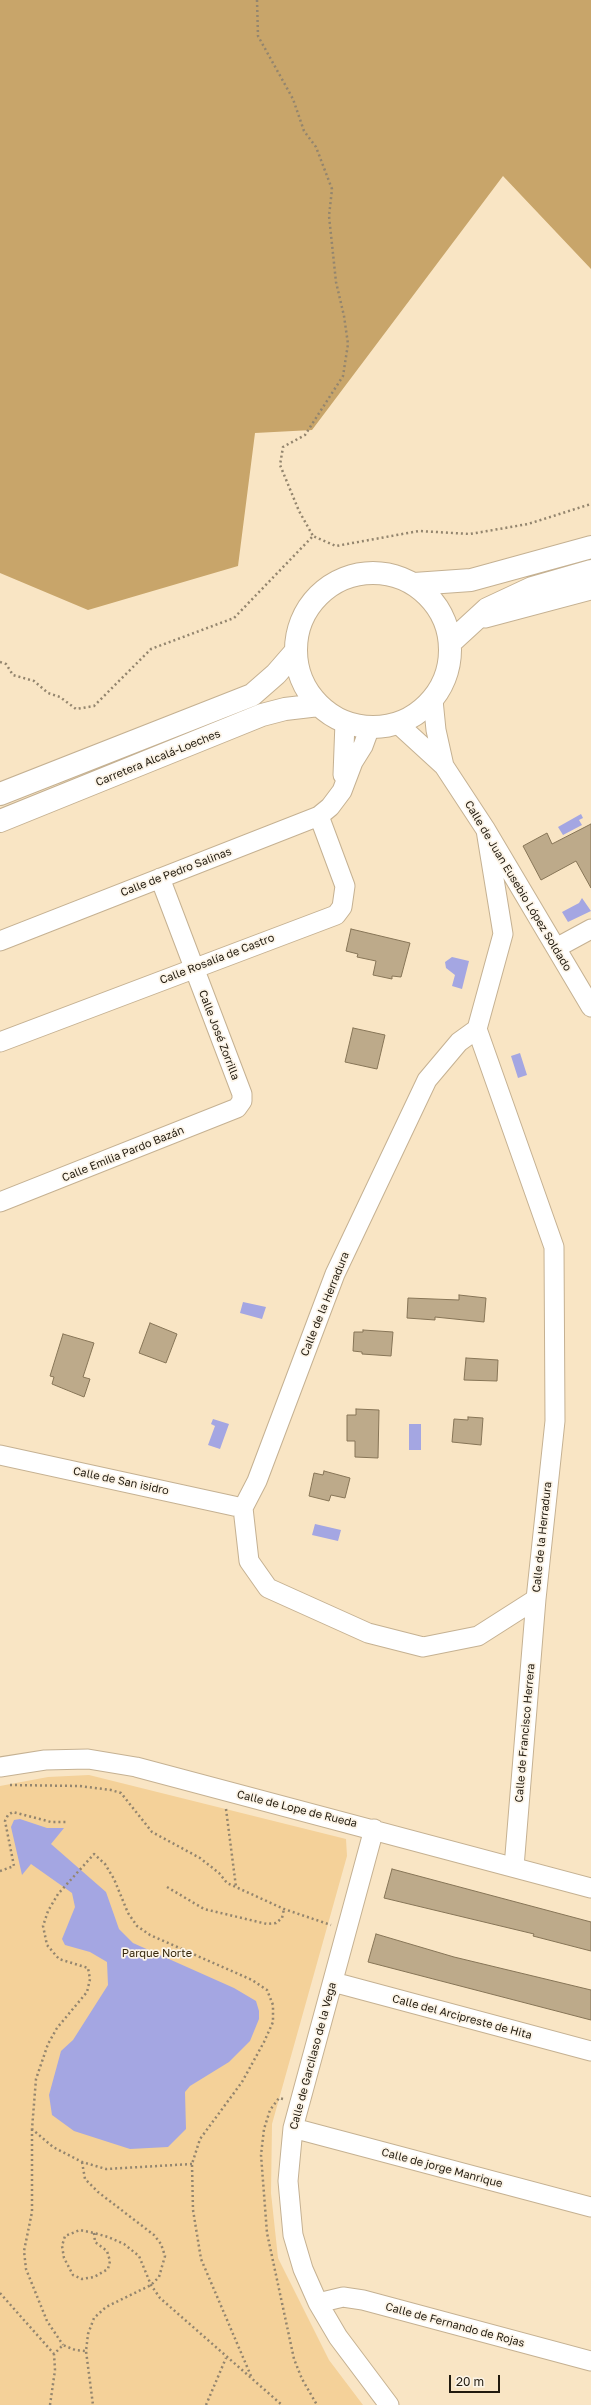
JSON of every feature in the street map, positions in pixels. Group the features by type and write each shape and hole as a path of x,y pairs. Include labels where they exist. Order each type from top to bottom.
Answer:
{"main road":[{"path":"414,584 471,580 591,547"},
{"path":"450,643 472,621 487,609 532,588 591,571"},
{"path":"375,572 395,576 414,584 428,595 439,609 447,626 450,643 448,666 442,684 433,700 414,716 397,723 370,727 345,722 319,705 304,683 299,671 296,652 298,631 306,612 318,595 335,582 354,575 375,572"},
{"path":"0,794 252,694 276,674 296,652"},
{"name":"Carretera Alcalá-Loeches","path":"0,821 262,715 285,709 319,705"}],"street":[{"path":"472,621 591,590"},
{"name":"Calle de Juan Eusebio López Soldado","path":"433,700 436,730 444,766"},
{"path":"342,791 345,722"},
{"name":"Calle de Juan Eusebio López Soldado","path":"397,723 444,766 486,830 591,1007"},
{"name":"Calle de Pedro Salinas","path":"0,941 319,816 330,807 342,791 353,762 363,746 370,727"},
{"name":"Calle Rosalía de Castro","path":"0,1042 336,915 342,906 345,886 319,816"},
{"path":"477,1029 503,934 486,830"},
{"name":"Calle José Zorrilla","path":"160,878 242,1094 242,1101"},
{"path":"556,948 591,929"},
{"name":"Calle de la Herradura","path":"477,1029 554,1248 555,1421 536,1598 478,1636 423,1647 368,1633 268,1588 249,1561 243,1508 257,1481 335,1274 427,1080 459,1042 477,1029"},
{"name":"Calle Emilia Pardo Bazán","path":"0,1202 237,1108 242,1101"},
{"name":"Calle de San isidro","path":"0,1455 243,1508"},
{"name":"Calle de Francisco Herrera","path":"514,1867 536,1598"},
{"name":"Calle de Lope de Rueda","path":"0,1767 45,1760 88,1759 136,1767 374,1829 591,1888"},
{"name":"Calle de Garcilaso de la Vega","path":"374,1829 294,2128 288,2181 293,2235 303,2269 318,2303 338,2337 389,2405"},
{"name":"Calle del Arcipreste de Hita","path":"333,1982 591,2051"},
{"name":"Calle de jorge Manrique","path":"294,2128 591,2207"},
{"name":"Calle de Fernando de Rojas","path":"318,2303 343,2297 363,2300 591,2361"}],"path":[{"path":"257,0 258,36 293,99 304,131 316,147 332,190 329,216 336,282 344,316 348,344 342,376 305,435 283,447 280,465 299,511 313,536 336,546 419,531 470,534 528,524 591,504"},
{"path":"0,662 6,664 13,675 34,681 48,693 60,697 76,709 94,706 151,649 234,618 313,536"},
{"path":"8,1785 80,1786 111,1790 121,1793 152,1832 200,1858 220,1873 227,1883 284,1909 331,1925"},
{"path":"226,1807 236,1888"},
{"path":"0,1871 14,1866 6,1821 8,1815 13,1812 51,1822 66,1822"},
{"path":"86,2351 75,2350 63,2345 46,2322 26,2269 24,2251 32,2212 32,2129 36,2079 48,2044 57,2028 87,1992 90,1979 88,1968 75,1962 59,1959 47,1945 43,1926 48,1911 58,1894 94,1854 105,1864 114,1879 128,1913 137,1926 150,1935 252,1980 267,1990 273,2005 273,2022 264,2042 242,2082 200,2139 192,2164 193,2210 201,2259 251,2376"},
{"path":"167,1887 204,1909 267,1924 276,1923 282,1918 284,1909"},
{"path":"32,2129 53,2147 82,2162 106,2169 192,2164"},
{"path":"82,2162 85,2179 161,2244 165,2256 164,2265 159,2277 151,2285 106,2307 94,2318 88,2334 86,2351 93,2405"},
{"path":"94,2233 95,2242 107,2251 110,2261 108,2269 94,2277 82,2279 73,2275 64,2258 62,2246 66,2236 80,2230 94,2233 124,2244 139,2256 151,2285 160,2298 226,2358 251,2376 282,2405"},
{"path":"0,2293 54,2354 55,2370 50,2405"},
{"path":"54,2354 63,2345"},
{"path":"206,2405 226,2358"}],"green space":[{"name":"Parque Norte","path":"89,1775 346,1839 347,1856 272,2124 271,2193 278,2258 329,2360 363,2405 0,2405 0,1786 48,1777"}],"shaded area":[{"path":"0,0 591,0 591,269 503,176 312,430 255,433 238,566 88,610 0,573"}],"water":[{"path":"581,814 583,818 579,820 582,825 563,835 558,827"},
{"path":"582,898 591,911 568,922 562,912 579,903"},
{"path":"452,957 469,961 462,989 452,986 455,975 446,968 445,962"},
{"path":"520,1053 527,1075 518,1078 511,1056"},
{"path":"243,1302 266,1307 262,1319 240,1313"},
{"path":"213,1419 229,1424 220,1449 208,1445 215,1426 211,1424"},
{"path":"409,1424 421,1424 421,1450 409,1450"},
{"path":"315,1524 341,1530 338,1541 312,1535"},
{"path":"20,1819 47,1828 64,1828 51,1844 106,1892 119,1929 133,1943 234,1988 256,2001 259,2011 259,2019 250,2041 229,2062 190,2086 185,2092 186,2129 168,2147 130,2149 74,2131 52,2115 49,2095 61,2051 73,2040 108,1985 107,1962 90,1952 65,1945 62,1939 75,1907 72,1893 31,1864 22,1875 11,1827 14,1820"}],"building":[{"path":"591,824 591,888 576,861 541,880 523,846 547,833 552,844"},
{"path":"351,929 410,943 401,977 392,976 392,979 373,975 376,961 357,957 358,954 346,951"},
{"path":"353,1028 385,1035 377,1069 345,1062"},
{"path":"459,1295 486,1298 484,1322 435,1317 435,1320 407,1318 408,1298 459,1300"},
{"path":"150,1323 177,1334 166,1363 139,1353"},
{"path":"363,1330 393,1332 391,1356 362,1354 362,1352 353,1351 354,1332 363,1332"},
{"path":"63,1334 94,1343 83,1377 90,1379 84,1397 52,1384 54,1377 50,1376"},
{"path":"466,1358 498,1360 497,1381 464,1380"},
{"path":"356,1409 379,1410 378,1458 355,1457 355,1441 347,1441 347,1415 356,1415"},
{"path":"468,1417 483,1418 481,1445 452,1442 454,1419 468,1420"},
{"path":"324,1471 350,1478 345,1498 331,1495 329,1501 309,1496 314,1473 323,1475"},
{"path":"392,1869 591,1922 591,1951 533,1936 534,1934 384,1898"},
{"path":"376,1934 454,1957 591,1990 591,2020 368,1962"}]}
